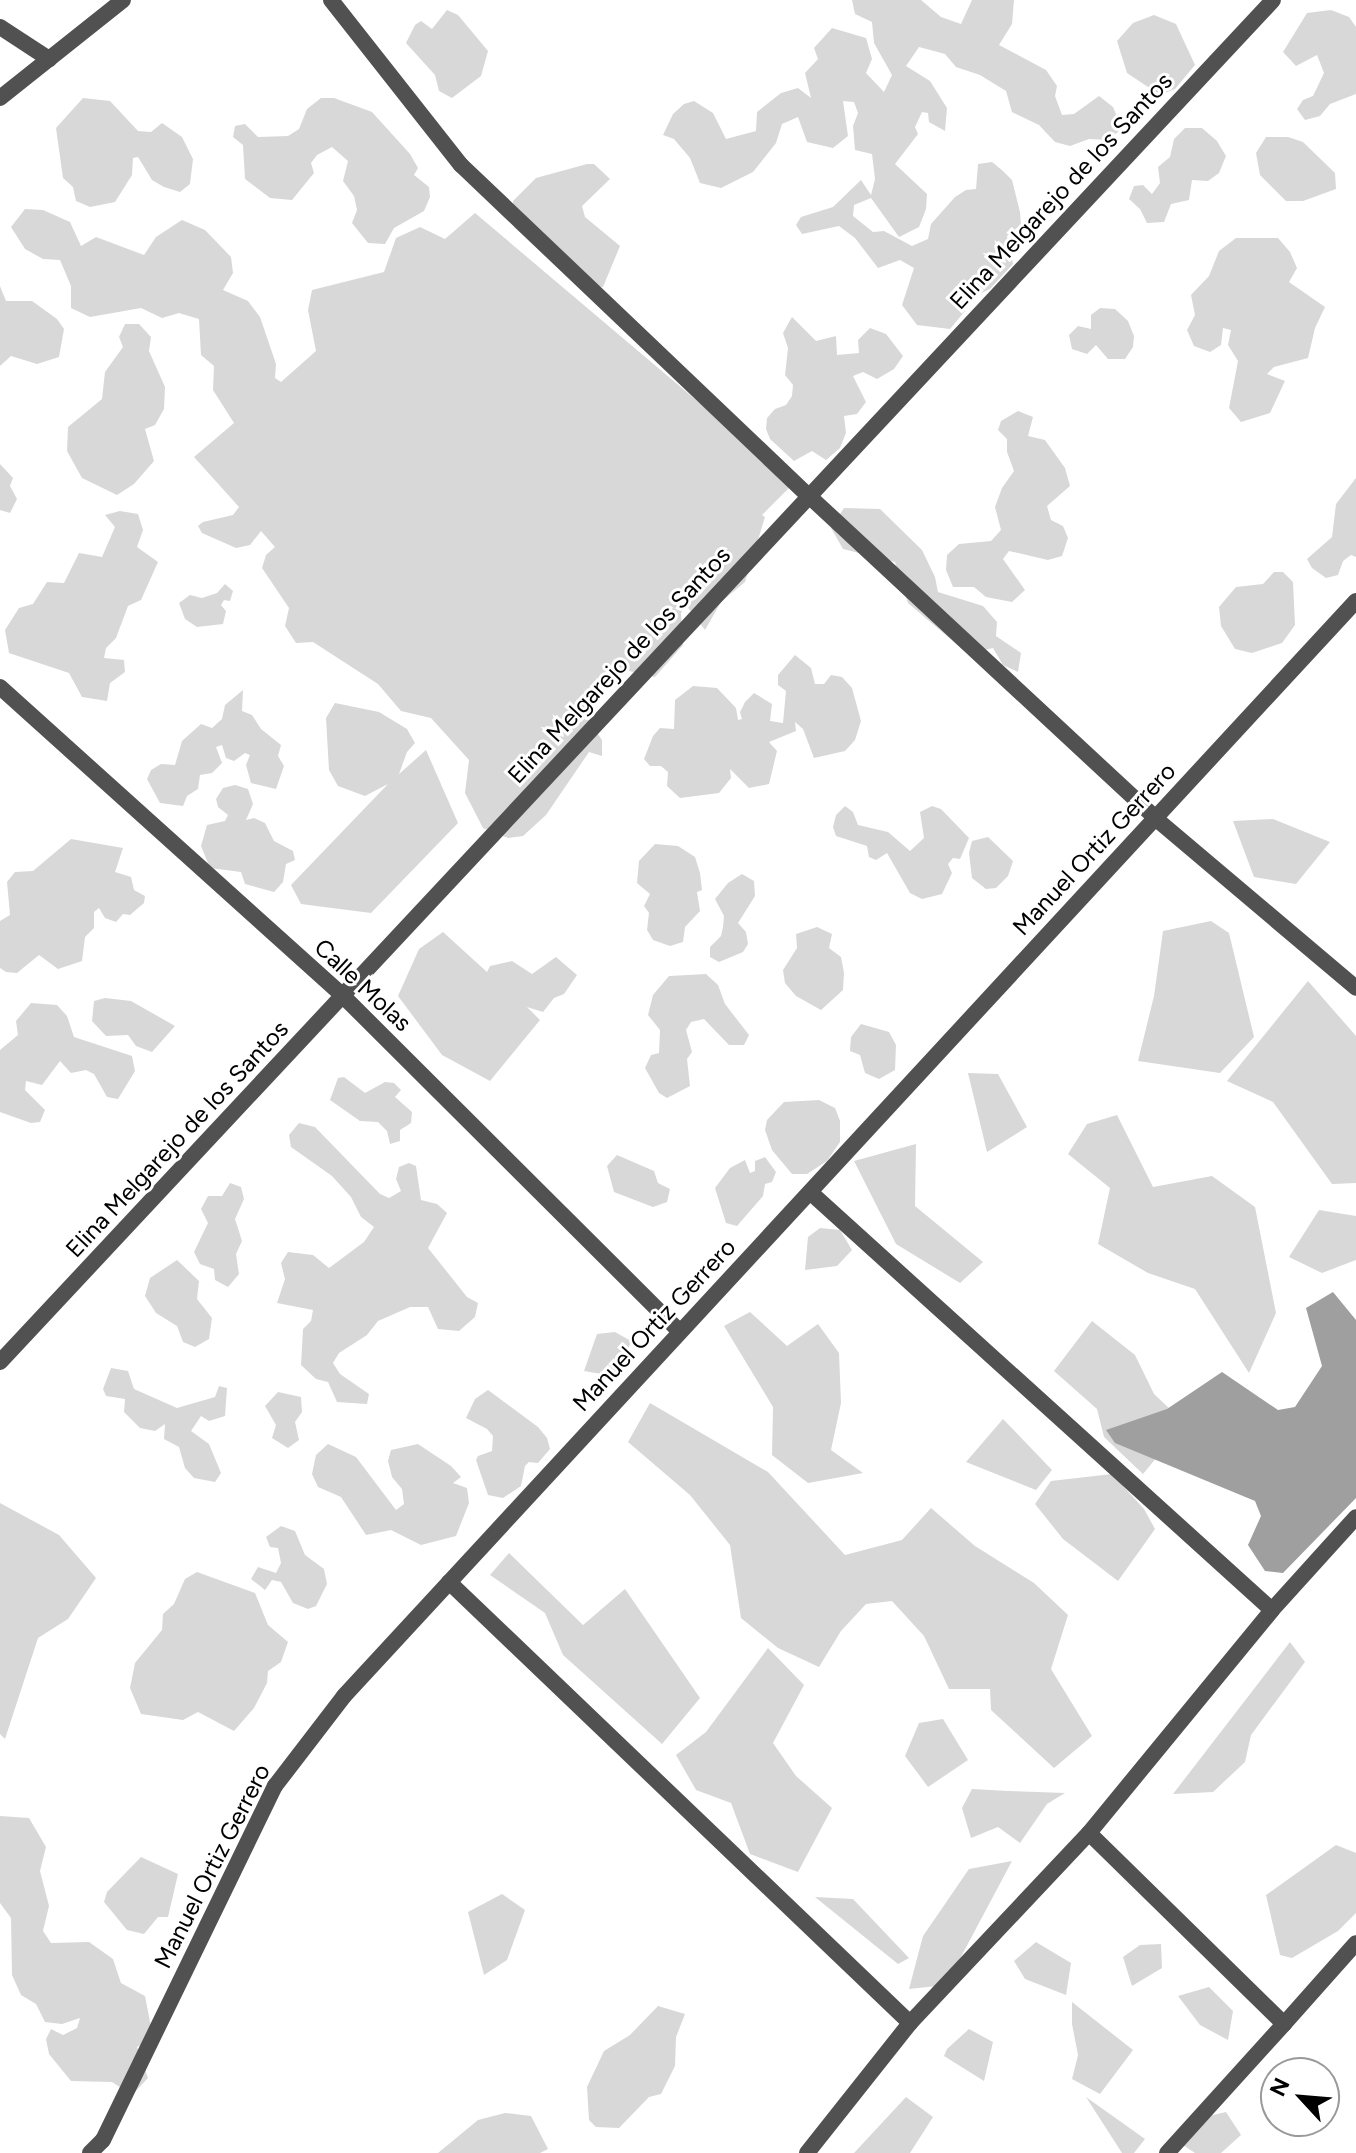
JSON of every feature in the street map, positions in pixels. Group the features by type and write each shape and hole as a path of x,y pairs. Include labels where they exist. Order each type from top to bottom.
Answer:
{"street":[{"path":"0,98 123,0"},
{"path":"331,0 461,165 809,496 1155,818 1356,988"},
{"name":"Elina Melgarejo de los Santos","path":"0,1362 1273,0"},
{"path":"0,27 49,59"},
{"name":"Manuel Ortiz Gerrero","path":"90,2153 103,2140 275,1786 344,1696 1356,601"},
{"name":"Calle Molas","path":"3,696 344,997 680,1332"},
{"path":"810,1192 1272,1610"},
{"path":"807,2153 910,2023 1089,1833 1272,1610 1356,1517"},
{"path":"449,1582 910,2023"},
{"path":"1089,1833 1284,2024"},
{"path":"1167,2153 1356,1943"}],"shaded area":[{"path":"852,0 921,0 941,17 961,24 972,0 1014,0 1012,24 999,45 1046,70 1057,86 1055,96 1062,115 1074,114 1099,96 1113,107 1122,129 1107,140 1089,139 1070,146 1055,142 1039,125 1012,112 1006,91 980,75 956,67 945,54 919,47 906,66 930,81 947,108 945,131 929,122 928,113 922,112 915,127 918,134 895,164 927,194 926,209 919,227 899,237 871,198 854,205 853,216 873,232 884,231 912,246 928,239 931,224 955,197 966,190 976,189 978,164 992,162 1012,180 1021,225 1007,236 1013,264 990,289 975,296 967,294 965,311 950,329 917,325 902,305 914,268 900,260 878,268 855,238 839,226 802,234 796,225 801,217 833,207 861,180 871,195 875,179 872,154 855,150 853,126 858,113 854,102 843,101 848,136 833,148 807,142 798,117 782,124 776,143 753,172 721,188 700,183 690,158 674,139 663,135 673,114 684,104 694,101 713,113 726,139 756,131 757,112 781,93 798,88 811,98 805,73 818,59 814,48 832,28 866,38 872,59 866,73 884,92 892,75 874,43 872,22 855,14"},
{"path":"447,10 458,15 488,51 481,76 452,98 439,91 435,75 406,43 415,25 421,21 432,29"},
{"path":"1331,10 1349,17 1356,27 1356,94 1330,104 1320,116 1305,120 1297,109 1303,100 1313,96 1324,73 1317,55 1296,66 1283,52 1307,13"},
{"path":"1154,15 1176,24 1195,65 1175,89 1160,95 1127,73 1117,41 1133,23"},
{"path":"83,98 110,101 138,131 151,132 162,123 182,137 193,159 190,184 180,192 164,187 152,180 138,157 133,158 132,175 115,202 90,207 76,201 73,187 63,178 56,128"},
{"path":"321,98 334,98 372,112 410,154 418,168 414,175 429,187 430,197 424,211 394,228 385,244 368,243 352,223 357,210 354,196 343,181 348,161 332,147 317,155 311,163 314,173 292,200 270,198 245,179 243,145 233,137 235,126 245,124 258,137 288,136 299,129 307,109"},
{"path":"1185,128 1202,128 1217,141 1226,156 1219,173 1208,181 1192,180 1189,200 1171,204 1164,222 1147,223 1140,209 1129,199 1134,186 1143,185 1152,194 1160,183 1158,167 1170,157 1174,139"},
{"path":"1266,137 1288,137 1303,142 1335,173 1336,189 1303,201 1286,201 1260,175 1256,153"},
{"path":"594,164 610,179 582,206 585,217 620,246 603,287 579,287 514,227 513,201 536,178"},
{"path":"25,209 43,210 70,222 81,246 96,237 144,255 156,237 182,220 205,230 231,257 233,273 223,290 248,301 260,317 276,364 275,378 281,382 316,351 308,310 312,290 384,272 396,238 420,227 445,239 475,213 794,483 762,515 765,517 745,582 721,602 705,630 686,605 681,613 683,645 655,677 612,667 599,680 602,687 587,696 585,715 602,740 602,756 589,752 546,815 523,836 508,838 483,828 465,793 469,760 431,718 401,711 378,684 313,642 296,643 285,626 289,608 262,568 266,555 275,547 261,531 250,545 236,548 202,533 198,526 203,522 233,515 239,507 194,457 234,423 213,390 214,366 201,355 199,319 179,313 162,318 141,308 90,317 71,308 71,286 60,260 43,259 25,249 11,227"},
{"path":"1236,238 1278,238 1290,252 1297,268 1289,282 1325,307 1315,328 1308,358 1274,367 1267,374 1285,381 1270,413 1241,422 1229,408 1238,361 1228,345 1231,330 1223,328 1221,345 1210,352 1194,346 1187,330 1195,315 1191,295 1209,276 1219,251"},
{"path":"0,286 6,301 32,301 57,319 64,329 59,357 37,364 11,356 0,366"},
{"path":"1100,308 1115,309 1128,321 1134,336 1133,347 1125,359 1108,359 1096,345 1087,354 1072,349 1069,335 1078,326 1091,329 1091,315"},
{"path":"792,317 816,341 836,336 837,355 859,353 858,340 870,328 886,334 903,356 894,369 877,379 863,372 853,376 866,402 857,414 844,416 846,433 840,448 826,460 812,451 794,461 770,439 766,429 767,418 775,409 786,405 792,396 793,385 785,375 788,348 783,333"},
{"path":"125,324 139,324 151,337 149,351 165,387 164,409 155,425 145,429 154,461 134,484 117,495 82,478 67,451 68,427 102,399 105,372 123,347 119,337"},
{"path":"1018,411 1033,417 1028,436 1045,440 1065,468 1070,486 1047,506 1051,520 1063,526 1068,538 1062,556 1048,560 1009,551 1003,559 1025,590 1012,602 986,597 974,587 953,587 946,570 947,555 959,544 991,541 1001,530 995,507 1002,488 1014,471 1007,452 1007,439 998,430 1001,421"},
{"path":"0,464 13,478 10,486 17,499 10,513 0,510"},
{"path":"1356,478 1356,557 1351,555 1343,561 1338,575 1326,578 1312,568 1307,559 1332,537 1336,504"},
{"path":"844,508 880,509 922,550 935,577 938,592 983,606 997,622 996,636 1021,653 1018,672 1003,665 993,648 968,654 908,603 895,562 843,549 831,528"},
{"path":"120,511 138,514 143,530 137,547 158,562 141,600 128,606 116,638 106,648 104,658 124,660 125,672 110,683 107,701 82,697 69,673 9,653 5,630 19,608 33,604 47,582 64,583 79,553 102,557 115,527 105,515"},
{"path":"1274,572 1283,572 1293,582 1295,625 1282,643 1252,653 1235,649 1221,626 1219,607 1236,587 1263,584"},
{"path":"225,584 233,591 230,601 224,600 221,605 226,611 223,624 197,627 185,619 179,603 190,595 202,598 217,593"},
{"path":"795,655 811,668 815,684 824,684 831,675 842,677 852,688 861,721 855,740 845,751 814,758 803,729 795,722 796,731 769,742 777,751 769,784 749,788 730,769 731,778 719,793 680,798 667,786 668,772 661,766 650,766 644,759 653,736 660,728 674,729 675,700 693,686 717,688 736,708 738,720 742,719 740,712 745,702 754,693 772,704 770,721 783,723 786,691 778,685 778,675"},
{"path":"243,690 242,711 252,715 261,729 281,745 278,756 284,766 276,789 251,783 246,765 250,755 245,753 234,761 226,758 222,745 216,747 222,763 212,773 200,775 198,789 187,796 183,806 160,803 147,779 151,770 161,764 175,765 182,741 201,724 212,728 222,719 225,705"},
{"path":"335,703 379,712 407,729 415,743 407,752 399,774 426,750 458,823 371,913 301,904 291,885 388,784 365,796 338,786 329,770 326,718"},
{"path":"235,785 248,789 253,804 246,820 254,818 265,823 274,841 293,851 295,860 286,864 283,882 274,892 245,884 241,872 210,868 201,846 207,825 225,821 228,815 218,807 216,799 223,788"},
{"path":"845,806 853,812 858,825 888,832 910,851 924,838 920,812 932,806 941,809 969,838 960,859 953,858 948,864 952,873 942,894 922,899 910,893 887,853 876,860 869,857 867,846 836,836 833,827 836,815"},
{"path":"1273,819 1330,842 1296,884 1254,877 1233,821"},
{"path":"988,837 1013,861 1008,876 996,888 986,889 972,878 969,853 972,841"},
{"path":"71,839 123,848 115,872 131,877 134,890 145,896 144,903 130,915 123,914 116,922 105,918 99,908 94,912 94,928 85,937 82,961 58,969 39,955 17,973 6,972 0,968 0,921 10,915 7,882 15,872 33,871"},
{"path":"655,844 678,846 695,857 700,873 702,890 697,892 700,911 685,927 683,942 670,946 653,940 647,930 649,913 644,906 650,894 637,883 639,861"},
{"path":"742,874 754,881 755,896 738,923 746,932 748,944 743,952 719,962 710,957 710,947 721,936 724,916 715,899 728,883"},
{"path":"1211,921 1229,933 1254,1037 1220,1073 1138,1061 1154,996 1163,931"},
{"path":"817,927 832,934 829,948 841,957 844,973 843,990 821,1010 796,996 785,983 783,970 797,948 796,934"},
{"path":"443,932 487,972 490,966 512,961 532,974 556,957 577,975 564,994 554,998 543,1012 527,1007 540,1020 490,1081 442,1055 398,996 419,949"},
{"path":"706,974 718,985 725,1004 749,1035 744,1045 729,1045 704,1019 691,1022 686,1030 692,1052 687,1059 690,1086 667,1098 659,1093 645,1068 651,1055 659,1053 660,1030 648,1015 653,995 669,976"},
{"path":"1308,981 1356,1036 1356,1183 1332,1184 1273,1102 1227,1081"},
{"path":"105,998 131,1001 175,1026 152,1052 136,1046 128,1035 106,1036 92,1021 94,1001"},
{"path":"31,1003 57,1005 67,1016 74,1037 132,1056 135,1071 118,1099 107,1097 94,1074 86,1070 71,1073 60,1061 42,1085 26,1081 25,1090 45,1110 40,1122 31,1123 0,1112 0,1050 18,1035 16,1021"},
{"path":"861,1024 889,1032 896,1045 895,1070 879,1079 865,1073 860,1055 850,1051 851,1037"},
{"path":"968,1073 998,1074 1027,1127 987,1152"},
{"path":"344,1077 365,1093 385,1082 394,1083 401,1090 395,1097 412,1112 411,1123 400,1130 400,1141 390,1144 387,1131 378,1122 360,1121 330,1100 338,1078"},
{"path":"819,1100 835,1108 840,1121 840,1142 827,1161 807,1174 792,1174 772,1150 765,1130 767,1120 784,1102"},
{"path":"1117,1115 1153,1187 1212,1176 1255,1207 1276,1313 1249,1373 1195,1289 1148,1273 1098,1244 1110,1188 1068,1154 1087,1124"},
{"path":"299,1123 315,1127 380,1194 389,1198 401,1191 396,1179 399,1167 409,1163 416,1166 421,1200 437,1204 447,1213 428,1248 467,1297 478,1303 475,1317 459,1331 438,1329 428,1307 410,1307 378,1321 367,1335 339,1353 333,1363 340,1374 369,1394 367,1404 337,1402 328,1382 316,1379 301,1365 303,1329 311,1321 313,1310 277,1303 285,1279 281,1263 288,1252 313,1255 329,1268 364,1242 374,1227 361,1217 351,1197 332,1176 291,1147 289,1135"},
{"path":"916,1144 915,1206 983,1262 960,1283 896,1244 854,1161"},
{"path":"617,1155 654,1171 658,1183 670,1189 667,1202 653,1207 614,1192 607,1166"},
{"path":"765,1157 776,1172 772,1182 765,1184 763,1196 737,1226 726,1223 715,1188 730,1168 745,1160 750,1173 755,1171 755,1161"},
{"path":"230,1183 241,1187 244,1199 235,1219 242,1241 236,1254 239,1274 228,1287 215,1280 214,1269 200,1264 194,1252 208,1223 201,1209 208,1196 222,1196"},
{"path":"1319,1210 1356,1216 1356,1260 1322,1273 1289,1257"},
{"path":"820,1228 840,1230 852,1250 837,1266 805,1270 808,1237"},
{"path":"177,1260 199,1281 197,1299 212,1318 209,1339 195,1347 183,1342 177,1326 156,1313 145,1296 150,1278"},
{"path":"1333,1292 1356,1320 1356,1498 1283,1573 1265,1571 1248,1545 1261,1516 1255,1501 1115,1443 1106,1430 1167,1409 1222,1372 1278,1410 1295,1407 1322,1366 1306,1308"},
{"path":"750,1312 787,1346 818,1324 839,1353 841,1403 831,1450 863,1473 808,1483 772,1455 773,1407 724,1326"},
{"path":"1092,1321 1135,1355 1154,1394 1185,1423 1143,1474 1104,1437 1097,1409 1054,1371"},
{"path":"615,1332 631,1341 619,1377 584,1371 597,1334"},
{"path":"111,1368 128,1371 134,1389 177,1408 215,1397 219,1386 227,1388 225,1416 209,1421 201,1416 191,1431 209,1444 221,1473 215,1482 194,1478 185,1468 179,1447 164,1439 165,1424 155,1431 140,1428 124,1412 125,1399 106,1396 103,1389"},
{"path":"488,1390 538,1427 547,1438 550,1449 538,1463 529,1462 525,1466 521,1486 503,1498 488,1495 476,1460 478,1456 492,1451 493,1436 487,1429 466,1418 475,1399"},
{"path":"278,1392 301,1397 302,1412 295,1422 299,1440 288,1448 272,1438 276,1425 265,1406"},
{"path":"650,1403 768,1472 845,1555 902,1540 931,1508 975,1546 1034,1583 1068,1615 1051,1669 1092,1736 1054,1768 991,1710 990,1689 949,1689 924,1636 892,1601 866,1604 841,1631 819,1667 778,1648 741,1618 730,1545 690,1495 628,1442"},
{"path":"1003,1419 1052,1470 1036,1490 966,1462"},
{"path":"328,1444 356,1457 396,1510 404,1504 402,1489 392,1477 388,1461 391,1450 418,1444 451,1466 461,1477 453,1483 467,1488 469,1503 456,1536 421,1545 391,1530 366,1535 341,1497 318,1487 312,1474 316,1455"},
{"path":"1112,1474 1144,1509 1155,1529 1118,1581 1063,1539 1035,1504 1051,1481"},
{"path":"0,1503 59,1535 96,1578 68,1619 38,1638 5,1739 0,1734"},
{"path":"281,1526 295,1531 305,1555 324,1569 327,1584 316,1606 308,1609 293,1603 281,1582 272,1580 265,1590 251,1579 258,1567 276,1573 281,1563 278,1548 270,1547 266,1537"},
{"path":"509,1553 583,1625 625,1589 700,1698 662,1744 563,1655 545,1613 490,1575"},
{"path":"197,1572 255,1593 268,1625 288,1642 281,1662 268,1671 267,1683 254,1708 234,1731 198,1712 183,1720 141,1714 130,1688 135,1663 162,1630 163,1614 174,1604 185,1579"},
{"path":"1290,1642 1305,1662 1251,1735 1245,1762 1213,1792 1173,1794"},
{"path":"768,1648 804,1685 773,1743 796,1776 832,1808 798,1872 750,1854 731,1803 696,1790 676,1755 706,1732"},
{"path":"943,1719 968,1760 928,1787 905,1756 919,1723"},
{"path":"972,1789 1065,1793 1047,1804 1020,1843 998,1827 971,1838 962,1808"},
{"path":"0,1816 29,1818 46,1847 40,1871 49,1906 43,1931 51,1943 89,1942 113,1959 121,1983 145,1996 152,2032 148,2041 137,2047 148,2078 132,2095 112,2082 71,2081 49,2054 46,2039 51,2029 63,2035 77,2028 80,2018 62,2024 45,2022 36,2004 21,1995 12,1975 11,1918 0,1903"},
{"path":"1336,1845 1356,1853 1356,1913 1338,1931 1292,1958 1280,1955 1266,1895"},
{"path":"141,1857 178,1874 168,1917 158,1917 144,1934 127,1930 104,1902 107,1892"},
{"path":"1012,1861 946,1985 909,1989 923,1936 969,1869"},
{"path":"502,1894 525,1910 507,1960 484,1975 468,1912"},
{"path":"815,1897 853,1899 909,1958 898,1964"},
{"path":"1036,1942 1071,1963 1066,1995 1025,1979 1014,1961"},
{"path":"1161,1944 1162,1968 1132,1986 1123,1957 1140,1945"},
{"path":"1209,1987 1233,2011 1228,2040 1200,2025 1178,1996"},
{"path":"1072,2002 1133,2050 1100,2094 1072,2079 1078,2055 1072,2024"},
{"path":"658,2006 685,2014 676,2037 675,2066 661,2094 649,2097 619,2128 596,2127 589,2120 587,2087 604,2051 630,2035"},
{"path":"969,2029 993,2042 984,2081 944,2056 947,2049"},
{"path":"906,2097 933,2117 910,2153 854,2153"},
{"path":"1086,2097 1145,2139 1134,2153 1122,2153"},
{"path":"1226,2112 1241,2135 1221,2153 1195,2153 1183,2145 1200,2118"},
{"path":"505,2113 531,2116 548,2149 540,2153 438,2153 478,2120"}]}
